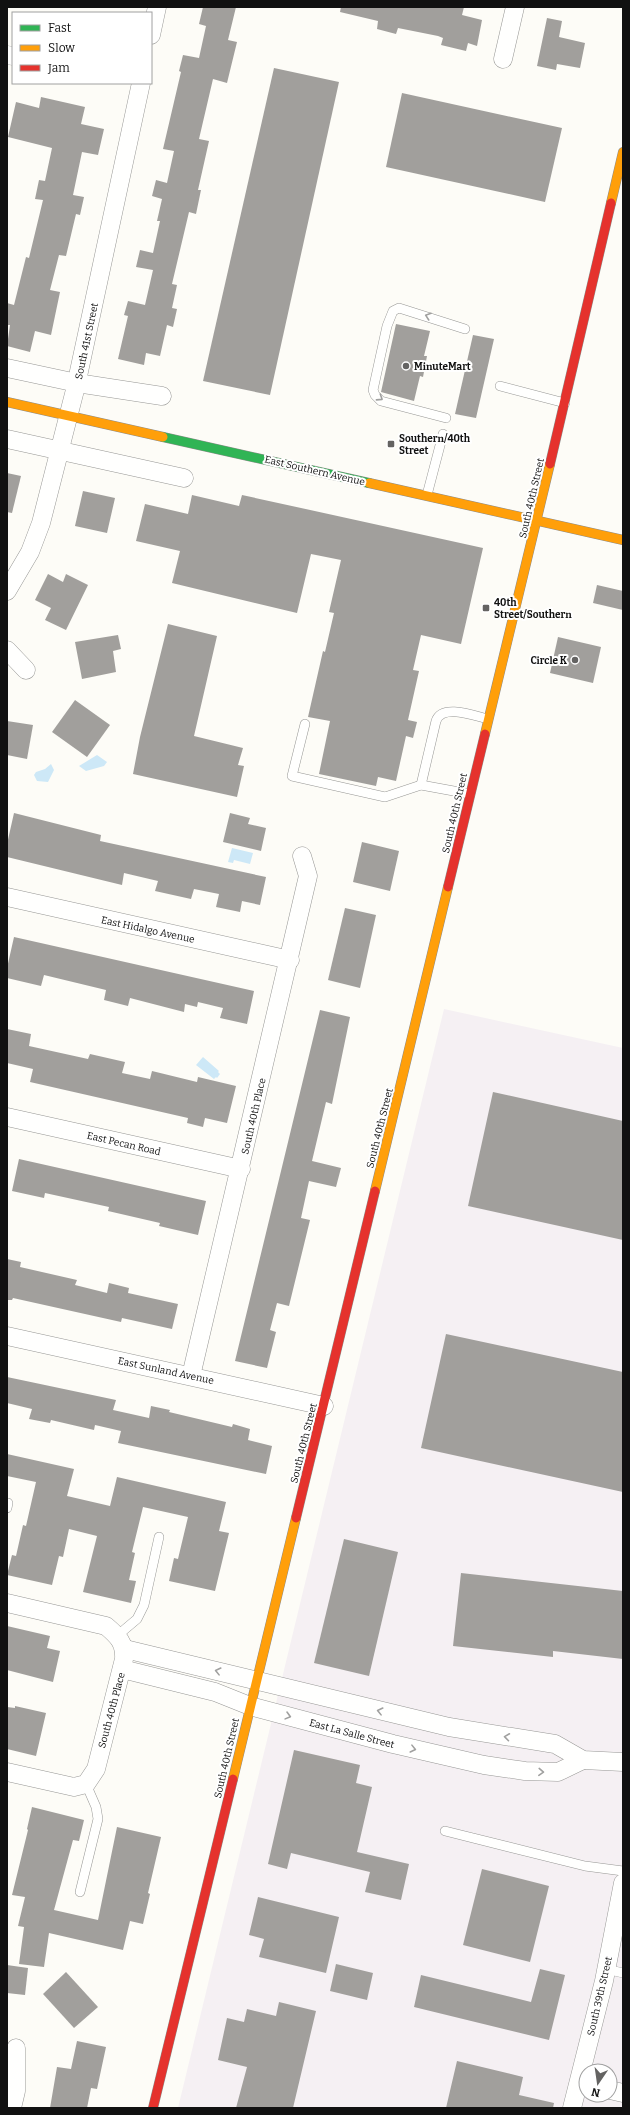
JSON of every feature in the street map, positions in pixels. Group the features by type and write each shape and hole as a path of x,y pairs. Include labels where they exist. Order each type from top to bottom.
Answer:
{"main road":[{"name":"South 40th Street","path":"153,2108 256,1680 324,1406 537,520 623,152"},
{"name":"East Southern Avenue","path":"7,402 623,540"}],"street":[{"path":"152,30 157,7"},
{"path":"503,59 515,7"},
{"name":"South 41st Street","path":"7,591 30,552 42,523 59,450 77,383 138,84"},
{"path":"7,368 77,383 162,396"},
{"path":"7,439 184,478"},
{"path":"7,650 26,670"},
{"name":"South 40th Place","path":"191,1376 290,960 308,876 302,856"},
{"name":"East Hidalgo Avenue","path":"7,897 290,960"},
{"name":"East Pecan Road","path":"7,1117 241,1169"},
{"name":"East Sunland Avenue","path":"7,1336 324,1406"},
{"name":"East La Salle Street","path":"7,1603 106,1626 122,1642 169,1659 449,1727 555,1744 583,1760 623,1762"},
{"name":"South 40th Place","path":"86,1784 96,1768 122,1669 122,1642"},
{"path":"164,1680 169,1659"},
{"name":"East La Salle Street","path":"122,1669 215,1692 250,1706 400,1746 484,1765 525,1771 558,1772 583,1760"},
{"path":"7,1772 74,1787 86,1784"},
{"name":"South 39th Street","path":"588,2063 614,1971 622,1892"},
{"path":"12,2108 16,2091 16,2048"},
{"name":"South 39th Street","path":"572,2108 578,2093"}],"lane":[{"path":"446,418 382,401 375,396 373,390 387,326 393,311 399,308 414,311 465,329"},
{"path":"500,386 564,403"},
{"path":"427,496 442,434"},
{"path":"422,785 436,721 439,714 448,711 488,719"},
{"path":"304,724 292,776 384,797 422,785 470,794"},
{"path":"122,1642 144,1605 159,1536"},
{"path":"80,1892 98,1819 96,1807 86,1784"},
{"path":"445,1830 585,1866 623,1871"}],"shaded area":[{"path":"444,1009 623,1048 623,2108 178,2108"}],"water":[{"path":"97,755 107,762 104,766 86,771 79,766"},
{"path":"51,764 54,770 48,782 37,781 34,775 36,772 45,769"},
{"path":"232,848 253,853 250,864 234,860 233,863 228,862"},
{"path":"203,1057 219,1071 218,1072 220,1074 217,1078 216,1077 214,1079 196,1065"}],"building":[{"path":"203,7 236,7 228,40 237,42 227,83 213,79 199,139 209,141 198,190 201,190 196,214 189,212 172,284 177,285 172,308 177,309 173,327 167,325 160,356 146,353 144,365 118,359 128,316 124,315 128,301 145,305 153,270 136,267 140,250 153,253 160,221 157,221 162,199 152,196 156,180 167,183 174,151 163,149 181,72 179,71 183,55 199,58 206,26 199,24"},
{"path":"341,7 464,7 462,15 482,20 477,46 468,43 466,51 441,45 443,38 438,36 398,28 396,34 377,29 378,21 340,12"},
{"path":"547,18 562,21 559,37 585,43 580,68 557,64 556,70 537,66"},
{"path":"274,68 339,82 270,395 203,381"},
{"path":"402,93 562,128 545,202 386,167"},
{"path":"41,97 85,107 81,124 104,129 98,155 82,152 73,195 84,197 80,215 76,214 66,256 59,255 50,290 60,292 51,335 35,331 30,352 7,346 10,325 7,325 7,303 14,305 26,257 29,258 43,200 35,199 39,180 45,181 52,148 8,137 16,102 39,108"},
{"name":"MinuteMart","path":"396,324 430,331 424,356 427,356 423,377 420,376 414,401 381,392"},
{"path":"473,335 494,339 476,418 455,414"},
{"path":"7,473 21,476 12,513 7,512"},
{"path":"83,491 115,498 107,533 75,526"},
{"path":"192,495 239,506 242,495 483,548 461,644 421,635 413,670 419,671 408,720 417,722 413,738 406,736 396,781 378,777 376,786 319,774 330,721 308,717 323,651 325,652 334,613 329,612 341,560 311,554 297,613 172,583 180,551 136,541 145,504 188,514"},
{"path":"48,574 63,582 66,574 88,585 66,630 45,620 51,608 35,600"},
{"path":"597,585 623,591 623,610 593,603"},
{"path":"168,624 217,636 194,736 243,748 238,765 244,766 237,797 133,774 140,737"},
{"path":"118,635 121,649 113,651 116,672 82,679 75,642"},
{"name":"Circle K","path":"558,637 601,647 593,683 550,673"},
{"path":"75,700 110,725 87,757 52,732"},
{"path":"7,721 33,725 27,759 7,755"},
{"path":"14,813 101,835 100,841 266,877 260,905 242,901 240,912 216,907 219,894 194,889 191,899 155,891 158,881 124,873 122,885 7,857 7,844"},
{"path":"230,813 250,818 248,824 266,828 261,851 223,842"},
{"path":"362,842 399,851 390,891 353,882"},
{"path":"345,908 376,915 360,988 328,980"},
{"path":"14,937 254,991 247,1024 220,1018 223,1008 198,1002 197,1007 185,1004 184,1012 130,998 128,1006 104,1000 106,990 44,975 41,986 7,978 7,968"},
{"path":"320,1010 350,1017 332,1104 326,1102 312,1161 341,1168 336,1187 309,1181 301,1218 310,1220 289,1306 277,1303 270,1330 276,1332 267,1368 235,1361"},
{"path":"7,1029 31,1034 29,1046 88,1059 90,1054 125,1062 122,1073 150,1079 152,1071 197,1082 198,1077 236,1086 227,1123 205,1118 203,1127 187,1123 188,1118 30,1082 33,1069 7,1063"},
{"path":"493,1092 623,1121 623,1240 468,1206"},
{"path":"19,1159 206,1201 198,1235 159,1226 160,1223 108,1211 109,1207 45,1193 44,1198 12,1191"},
{"path":"7,1259 21,1262 20,1267 77,1280 75,1285 107,1293 109,1283 129,1288 128,1293 178,1304 172,1329 122,1318 121,1322 13,1298 12,1300 7,1300"},
{"path":"446,1334 623,1372 623,1492 421,1448"},
{"path":"7,1377 116,1400 113,1410 149,1418 151,1406 170,1410 169,1412 232,1427 233,1424 250,1429 248,1440 272,1446 266,1474 118,1443 121,1431 95,1425 94,1430 51,1420 50,1423 29,1419 32,1409 7,1403"},
{"path":"7,1454 74,1469 67,1496 110,1506 117,1477 226,1502 219,1531 229,1533 215,1591 169,1581 174,1558 178,1559 188,1517 143,1507 132,1552 135,1553 129,1580 136,1581 131,1603 83,1592 97,1536 69,1529 63,1557 59,1556 52,1585 7,1575 12,1555 16,1556 23,1525 26,1526 36,1482 7,1476"},
{"path":"344,1539 398,1552 369,1676 314,1663"},
{"path":"461,1573 623,1591 623,1659 553,1651 553,1657 453,1646"},
{"path":"7,1626 50,1636 47,1648 60,1651 53,1682 7,1670"},
{"path":"15,1706 46,1713 36,1756 7,1749 7,1707 15,1708"},
{"path":"294,1750 360,1765 356,1783 372,1787 357,1852 409,1864 401,1900 365,1892 370,1872 291,1853 287,1869 268,1864"},
{"path":"32,1807 84,1820 79,1841 73,1840 54,1910 98,1920 117,1827 161,1837 148,1893 150,1894 143,1924 130,1921 123,1950 49,1933 44,1967 19,1964 24,1927 18,1926 25,1897 12,1895"},
{"path":"482,1869 549,1886 530,1962 463,1945"},
{"path":"258,1897 339,1917 326,1973 259,1957 264,1939 249,1935"},
{"path":"336,1964 373,1973 367,2000 330,1991"},
{"path":"7,1965 28,1968 25,1995 7,1993"},
{"path":"540,1969 565,1975 549,2040 414,2007 421,1975 531,2002"},
{"path":"66,1972 98,2007 74,2028 43,1994"},
{"path":"279,2002 316,2011 293,2108 236,2108 247,2067 218,2060 227,2018 244,2022 247,2009 276,2016"},
{"path":"77,2041 106,2047 97,2089 91,2088 87,2108 50,2108 57,2067 71,2069"},
{"path":"457,2061 523,2077 519,2095 554,2103 553,2108 446,2108"}],"traffic: fast":[{"path":"163,437 369,483"}],"traffic: slow":[{"path":"611,203 623,152"},
{"path":"7,402 163,437"},
{"path":"485,734 550,464"},
{"path":"369,483 623,540"},
{"path":"375,1191 448,887"},
{"path":"233,1779 296,1518"}],"traffic: jam":[{"path":"550,464 611,203"},
{"path":"448,887 485,734"},
{"path":"296,1518 375,1191"},
{"path":"153,2108 233,1779"}],"place":[{"name":"MinuteMart","path":"406,366"},
{"name":"Southern/40th Street","path":"391,444"},
{"name":"40th Street/Southern","path":"486,608"},
{"name":"Circle K","path":"575,660"}]}
